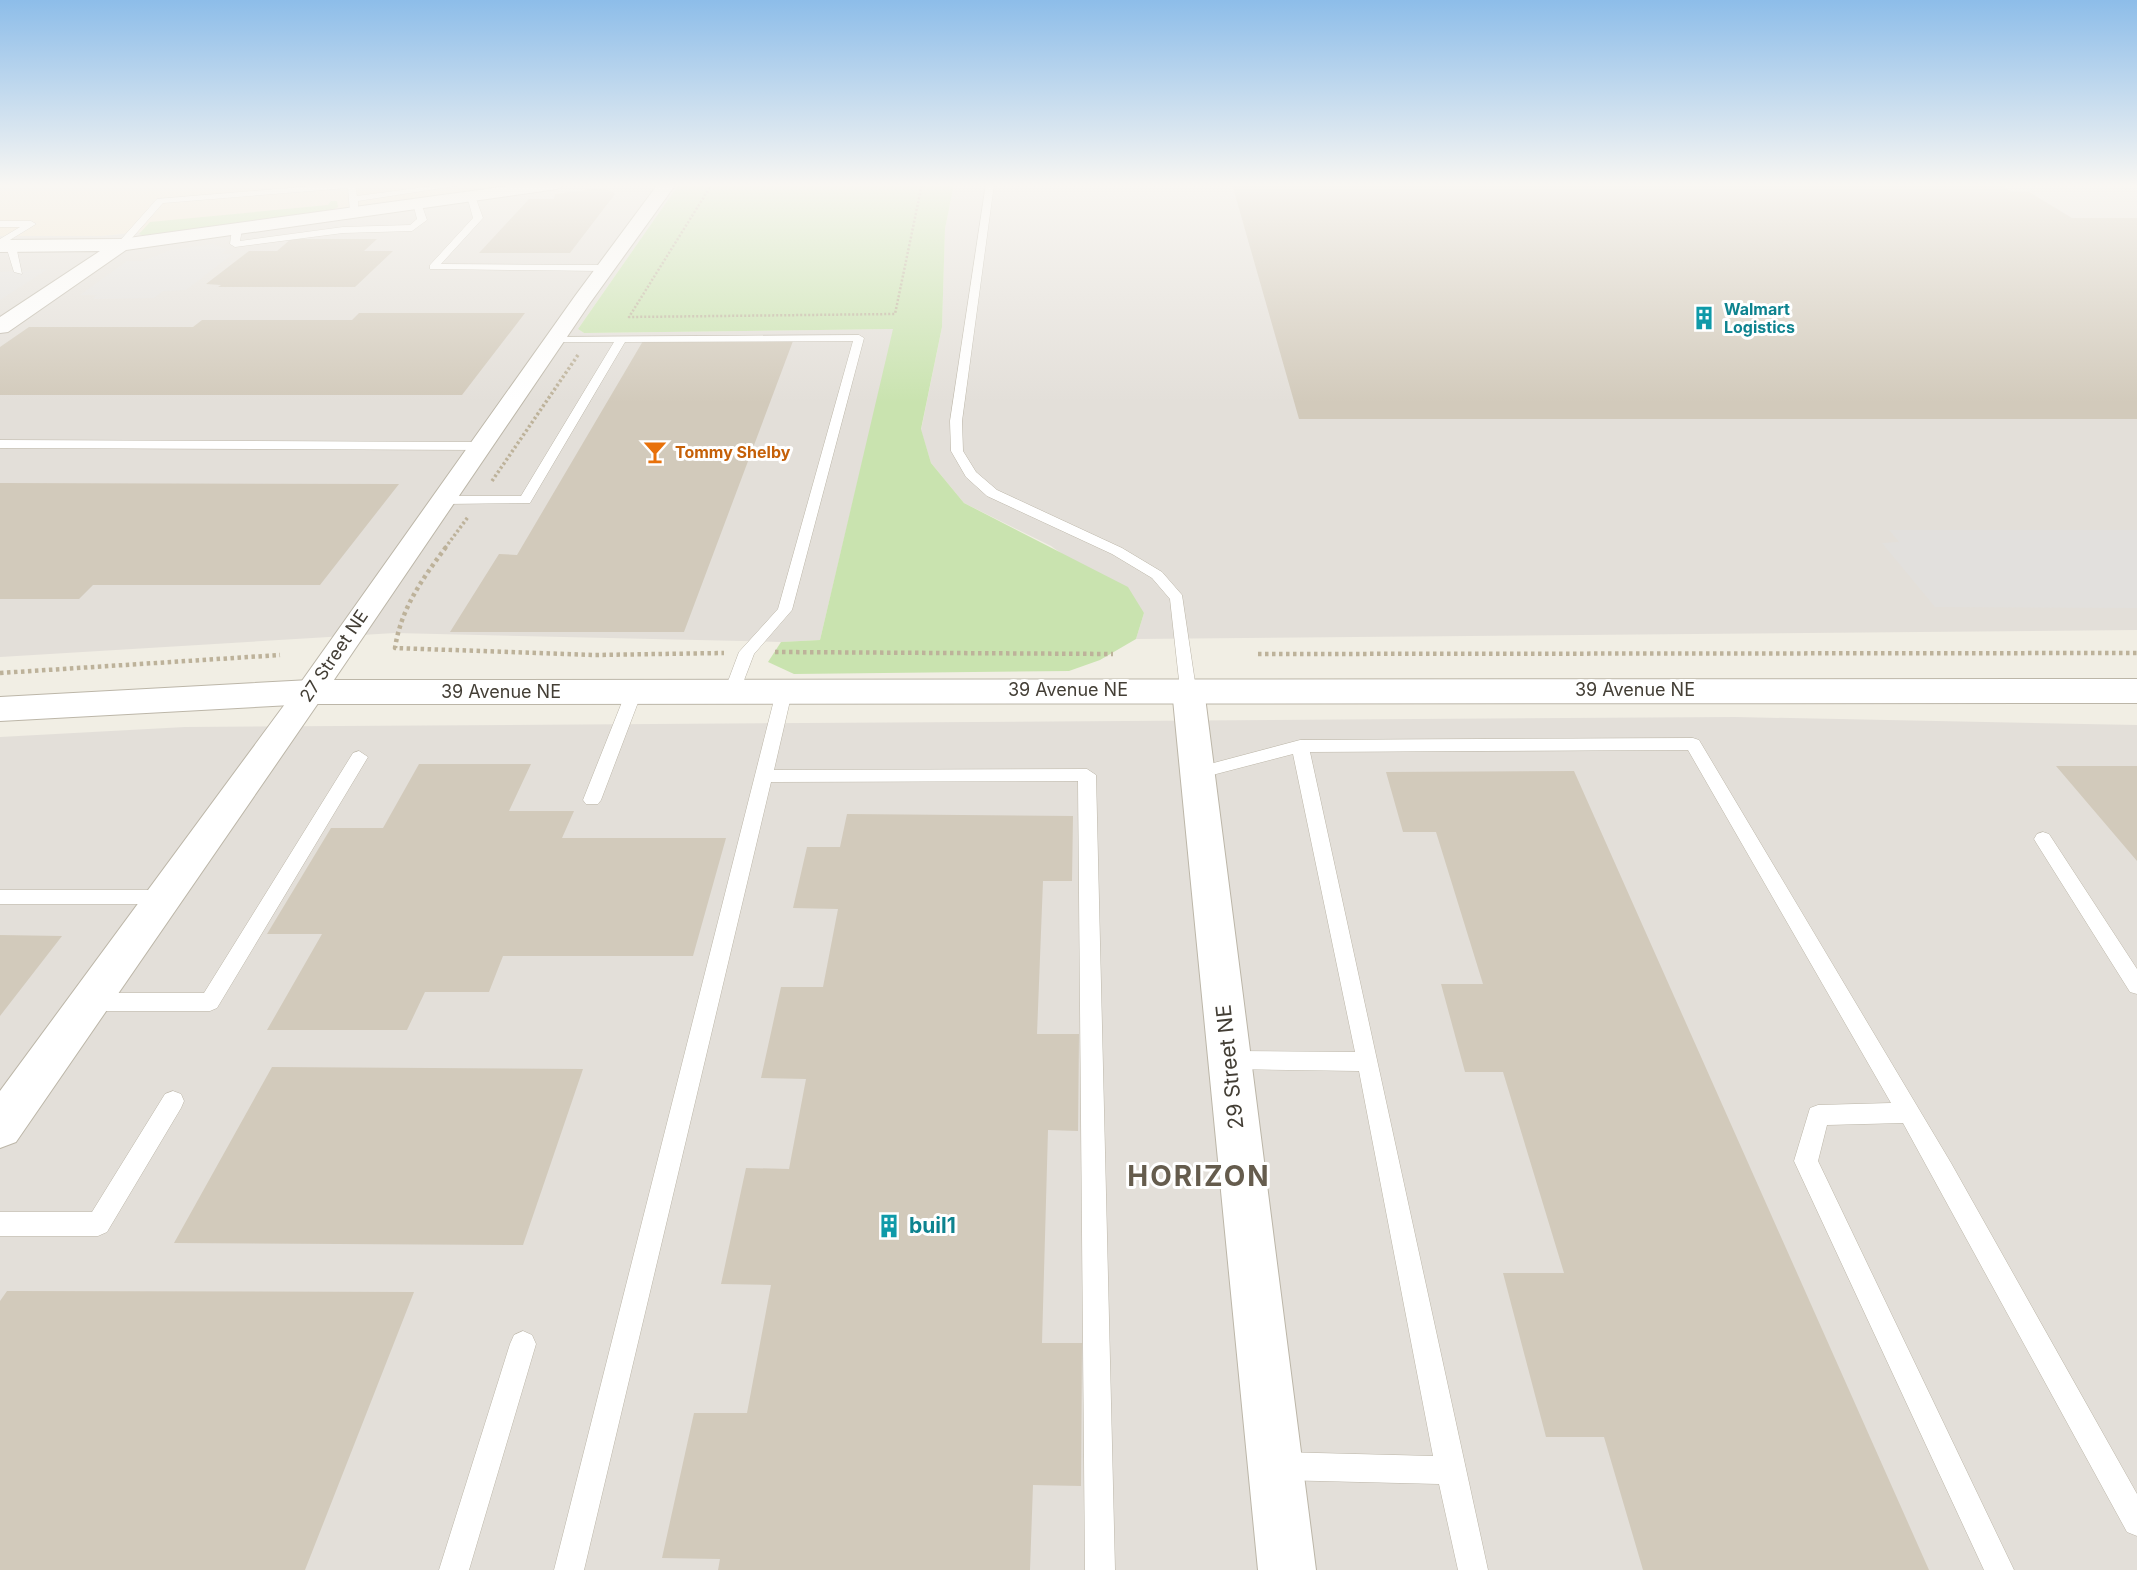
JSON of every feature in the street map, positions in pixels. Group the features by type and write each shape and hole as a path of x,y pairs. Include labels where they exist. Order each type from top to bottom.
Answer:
{"street":[{"path":"0,327 103,257"},
{"name":"27 Street NE","path":"0,1127 310,692 613,257"},
{"name":"29 Street NE","path":"1188,690 1287,1570"},
{"name":"39 Avenue NE","path":"0,709 310,692 2137,691"}],"lane":[{"path":"11,257 19,272"},
{"path":"442,257 433,267 605,268"},
{"path":"979,257 956,421 957,451 971,474 992,493 1117,551 1157,575 1177,598 1188,690"},
{"path":"555,339 859,338 785,610 747,652 732,692"},
{"path":"443,500 525,500 621,339"},
{"path":"0,444 481,446"},
{"path":"592,800 634,692"},
{"path":"569,1570 784,692"},
{"path":"1197,773 1300,746 1693,744 1909,1113 2137,1522"},
{"path":"1300,746 1473,1570"},
{"path":"89,1002 211,1002 359,757"},
{"path":"764,776 1087,775 1100,1570"},
{"path":"2043,839 2137,986"},
{"path":"0,897 164,897"},
{"path":"1230,1060 1368,1062"},
{"path":"0,1224 98,1224 173,1101"},
{"path":"1909,1113 1818,1115 1806,1161 2000,1570"},
{"path":"454,1570 523,1344"},
{"path":"1275,1466 1450,1470"}],"path":[{"path":"666,257 629,317 895,314 907,257"},
{"path":"396,648 396,631 402,612 587,339"},
{"path":"1258,653 2137,653"},
{"path":"0,673 280,655"}],"shaded area":[{"path":"0,257 628,257 578,329 584,333 894,329 820,640 781,642 395,633 0,657"},
{"path":"152,257 229,257 186,290 163,291 154,298 93,299 96,295 80,295 127,261 142,261"},
{"path":"944,257 2137,257 2137,630 1136,639 1144,613 1051,546 964,503 931,463 921,430 942,327"},
{"path":"48,269 0,300 0,272"},
{"path":"1889,530 2137,530 2137,608 1935,607 1882,543 1899,542"},
{"path":"1735,717 2137,725 2137,1570 0,1570 0,737 185,727"}],"green space":[{"path":"628,257 944,257 942,327 921,429 931,463 964,503 1128,587 1144,613 1136,639 1100,660 1069,671 794,674 768,662 781,642 820,640 893,329 584,333 578,329"}],"building":[{"path":"241,257 386,257 355,287 218,287 221,285 206,284"},
{"name":"Walmart Logistics","path":"1253,257 2137,257 2137,419 1299,419"},
{"path":"359,313 525,313 462,395 0,395 0,347 29,327 193,327 202,320 352,320"},
{"path":"643,341 793,341 684,632 450,632 499,554 517,555"},
{"path":"0,483 399,484 320,585 93,585 79,599 0,599"},
{"path":"419,764 531,764 509,811 574,811 562,838 726,838 693,956 503,956 489,992 425,992 407,1030 267,1030 322,934 267,934 331,828 383,828"},
{"path":"2056,766 2137,766 2137,861"},
{"path":"1574,771 1929,1570 1643,1570 1604,1437 1546,1437 1503,1273 1564,1273 1503,1072 1465,1072 1441,984 1483,984 1436,832 1403,832 1386,772"},
{"name":"buil1","path":"847,814 1073,816 1072,881 1043,881 1037,1034 1079,1034 1078,1131 1048,1130 1042,1343 1082,1343 1081,1486 1033,1485 1030,1570 718,1570 720,1559 662,1558 694,1413 747,1413 771,1285 721,1284 746,1168 789,1169 806,1079 761,1078 781,987 823,987 838,909 793,908 807,847 840,847"},
{"path":"0,935 62,936 0,1016"},
{"path":"272,1067 583,1069 523,1245 174,1243"},
{"path":"7,1291 414,1292 305,1570 0,1570 0,1301"}],"place":[{"name":"Walmart Logistics","path":"1704,318"},
{"name":"Tommy Shelby","path":"655,452"},
{"name":"buil1","path":"889,1226"}],"district":[{"name":"HORIZON","path":"1199,1176"}]}
